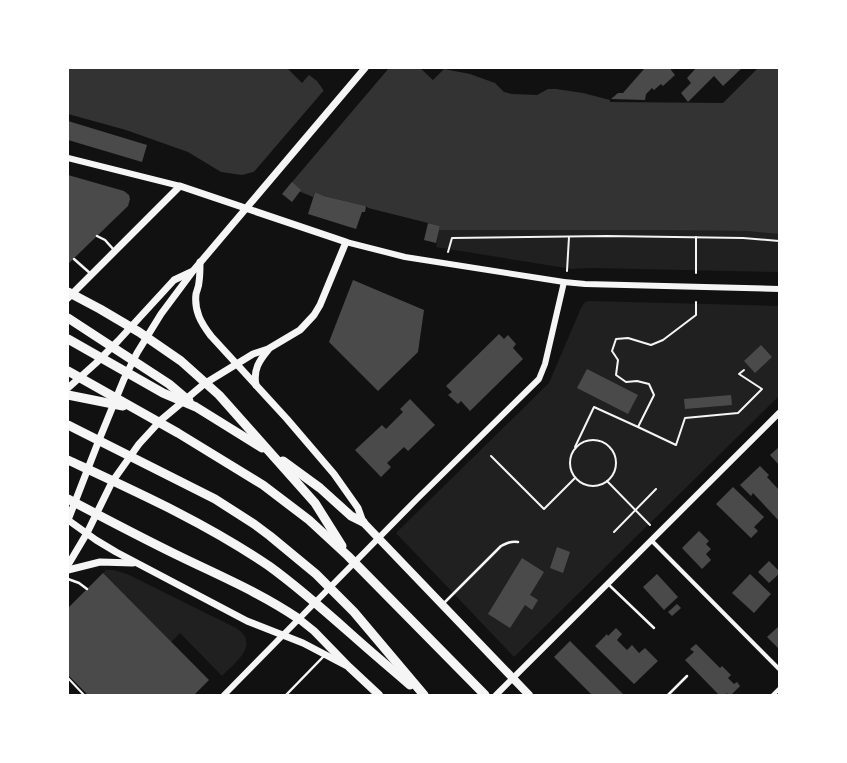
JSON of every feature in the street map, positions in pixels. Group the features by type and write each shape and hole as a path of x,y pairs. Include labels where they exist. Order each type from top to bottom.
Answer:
{"highway":[{"path":"68,292 139,332 181,361 219,395 316,503 348,556"},
{"path":"68,318 169,384 196,407 285,463 320,488 351,516 363,522"},
{"path":"68,339 163,393 196,407"},
{"path":"68,371 263,485 309,520 348,556 485,695"},
{"path":"68,395 130,408"},
{"path":"68,425 215,499 270,536 316,574 354,612 423,695"},
{"path":"68,460 180,512 219,534 250,554 288,580 313,600 423,695"},
{"path":"68,499 178,555 231,579 275,603 299,619"}],"main road":[{"path":"349,667 303,643 247,621 102,544 68,520 99,440 130,367 161,314 200,262 365,68"},
{"path":"68,298 180,186 346,242 326,292 314,316 300,330 268,350 253,354 194,392 161,420 139,444 112,482 87,533 68,565"},
{"path":"200,262 199,282 195,304 198,317 211,336 287,419 334,474 358,508 363,522 529,695"},
{"path":"68,388 113,346 174,280 193,271"},
{"path":"257,387 255,379 256,367 268,350"},
{"path":"68,570 100,562 115,561 137,563"},
{"path":"299,619 314,631 379,695"}],"street":[{"path":"68,158 180,186"},
{"path":"346,242 405,256 564,282 585,284 779,289"},
{"path":"224,695 378,538 538,379 545,364 564,282"},
{"path":"496,695 778,415"},
{"path":"651,540 779,669"},
{"path":"773,695 779,689"}],"lane":[{"path":"97,236 105,240 115,251"},
{"path":"74,259 92,274"},
{"path":"442,605 501,546 507,542 518,542"},
{"path":"68,579 79,583 87,589"},
{"path":"608,583 654,628"},
{"path":"286,695 326,654"},
{"path":"668,695 687,676"}],"path":[{"path":"448,252 452,238 607,236 743,238 779,241"},
{"path":"567,271 569,237"},
{"path":"696,238 696,273"},
{"path":"638,427 654,395 649,384 636,381 626,382 616,375 618,360 612,351 616,339 628,338 651,345 664,340 696,315 696,302"},
{"path":"574,449 580,444 594,440 601,441 608,445 612,450 616,464 614,472 607,481 597,486 589,486 575,478 571,471 570,464 571,456 574,449 594,407 676,445 685,418 738,413 762,389 739,374 744,370"},
{"path":"491,456 544,509 575,478"},
{"path":"607,481 650,525"},
{"path":"614,532 656,489"},
{"path":"68,678 84,695"}],"shaded area":[{"path":"68,68 287,68 302,83 309,75 317,81 324,91 332,92 353,87 383,68 420,68 433,80 444,69 470,74 495,83 504,92 512,94 537,95 548,89 556,89 583,93 610,100 610,102 723,103 758,68 777,68 779,69 779,234 746,231 439,230 440,226 368,208 366,206 324,196 315,192 313,197 253,172 242,175 221,172 188,152 126,130 68,114"},
{"path":"602,229 746,231 779,234 779,272 591,268 572,269 436,247 439,230"},
{"path":"585,302 779,306 779,396 514,657 396,533 549,383 581,308"},
{"path":"106,570 114,570 127,574 236,628 243,634 246,640 246,647 243,653 222,676 180,633 171,642 103,573"}],"pier":[{"path":"380,68 389,68 287,188 252,174 325,89 341,89 363,80"}],"building":[{"path":"671,68 675,75 663,86 661,84 654,90 652,88 646,94 645,100 611,99 618,93 623,93 644,69"},
{"path":"696,68 742,68 723,86 714,76 688,102 681,93 691,83 687,78"},
{"path":"68,121 147,145 142,162 68,140"},
{"path":"68,175 124,191 129,195 130,199 128,206 68,264"},
{"path":"292,182 301,190 292,202 282,194"},
{"path":"315,192 324,196 366,206 365,212 362,212 356,229 308,214"},
{"path":"428,223 440,226 436,243 424,240"},
{"path":"353,280 424,310 418,352 378,391 329,342"},
{"path":"499,334 504,339 508,335 516,344 513,348 523,359 470,411 461,401 458,404 448,395 452,392 446,386"},
{"path":"761,345 772,357 755,373 744,361"},
{"path":"587,369 638,395 628,414 577,388"},
{"path":"731,395 732,405 685,409 684,399"},
{"path":"410,399 435,425 408,451 404,447 387,463 391,467 381,477 355,450 382,425 386,429 403,412 400,409"},
{"path":"779,447 779,465 770,455"},
{"path":"760,466 769,475 767,477 779,490 779,521 753,493 751,496 740,485"},
{"path":"733,487 764,517 754,527 758,531 751,538 716,504"},
{"path":"699,531 709,541 706,544 711,549 706,554 711,560 702,569 682,548"},
{"path":"557,547 570,552 563,573 550,568"},
{"path":"522,558 544,572 530,595 538,600 532,610 525,605 510,628 488,614"},
{"path":"769,561 779,571 779,574 769,583 758,572"},
{"path":"103,573 209,680 194,695 88,695 68,675 68,608"},
{"path":"657,574 678,597 664,610 643,587"},
{"path":"750,574 771,594 754,613 732,593"},
{"path":"677,604 681,608 672,616 668,612"},
{"path":"779,626 779,649 767,637"},
{"path":"616,628 622,634 617,640 627,650 632,645 639,653 645,648 658,661 634,684 595,646 607,634 608,636"},
{"path":"570,641 624,695 592,695 554,657"},
{"path":"696,644 720,668 722,666 731,675 728,678 734,684 737,682 740,686 731,695 728,695 727,693 725,695 719,695 685,660 694,652 690,649"}]}
